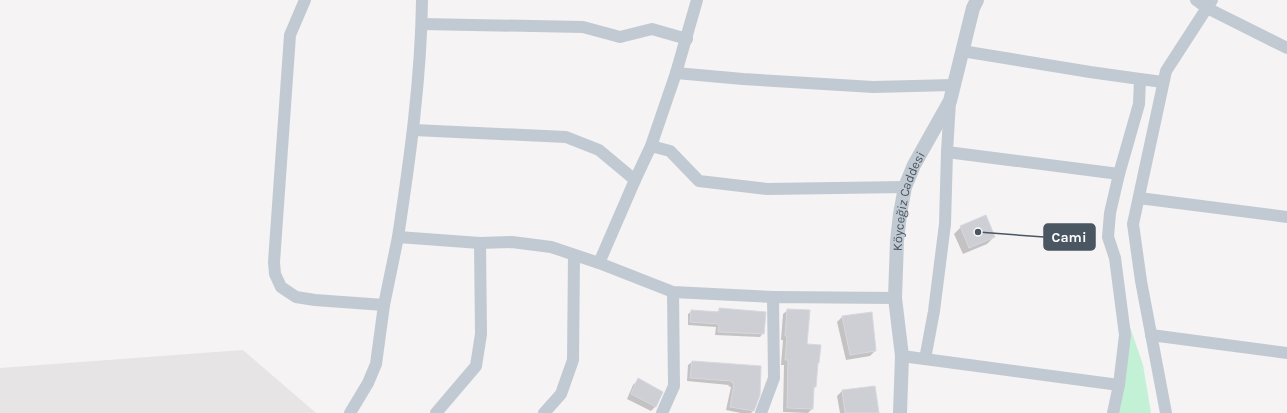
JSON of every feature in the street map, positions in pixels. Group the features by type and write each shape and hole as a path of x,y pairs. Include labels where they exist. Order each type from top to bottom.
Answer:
{"street":[{"path":"305,0 290,35 274,262 275,274 281,287 296,297 315,300 384,305"},
{"path":"350,413 368,383 376,364 384,305 398,236 414,130 422,24 422,0"},
{"path":"599,262 651,146 687,39 697,0"},
{"name":"Köyceğiz Caddesi","path":"900,413 902,356 895,298 897,240 905,187 925,145 950,101 953,84 977,0"},
{"path":"1196,0 1210,4 1287,48"},
{"path":"1166,413 1140,281 1133,224 1166,71 1210,4"},
{"path":"422,24 583,27 620,37 652,29 687,39"},
{"path":"962,51 1090,72 1163,82"},
{"path":"676,73 873,88 953,84"},
{"path":"1113,413 1119,385 1124,335 1115,258 1108,237 1110,213 1119,174 1140,104 1140,78"},
{"path":"925,359 934,312 945,224 950,101"},
{"path":"414,130 566,137 599,150 635,180"},
{"path":"651,146 670,151 699,181 767,189 905,187"},
{"path":"947,152 1119,174"},
{"path":"1139,198 1287,217"},
{"path":"398,236 480,243 512,242 551,247 599,262 673,292 773,297 895,298"},
{"path":"436,413 476,366 481,334 480,243"},
{"path":"544,413 561,394 573,360 574,255"},
{"path":"662,413 674,386 673,292"},
{"path":"761,413 774,378 773,297"},
{"path":"1151,335 1287,353"},
{"path":"902,356 1119,385"}],"shaded area":[{"path":"243,350 316,413 0,413 0,368"}],"green space":[{"path":"1130,327 1143,365 1151,413 1118,413"}],"building":[{"path":"986,215 995,237 969,248 960,226"},
{"path":"719,308 766,312 764,334 718,332 719,324 690,322 691,310 719,312"},
{"path":"787,309 810,310 807,344 821,345 816,387 814,387 813,409 787,408 788,360 785,360 787,336 785,336"},
{"path":"872,312 876,351 850,355 842,316"},
{"path":"692,361 761,366 760,395 754,411 730,407 734,383 732,383 732,381 690,378"},
{"path":"638,378 663,392 656,407 631,394"},
{"path":"875,386 879,413 845,413 842,390"}],"place":[{"name":"Cami","path":"978,232"}]}
